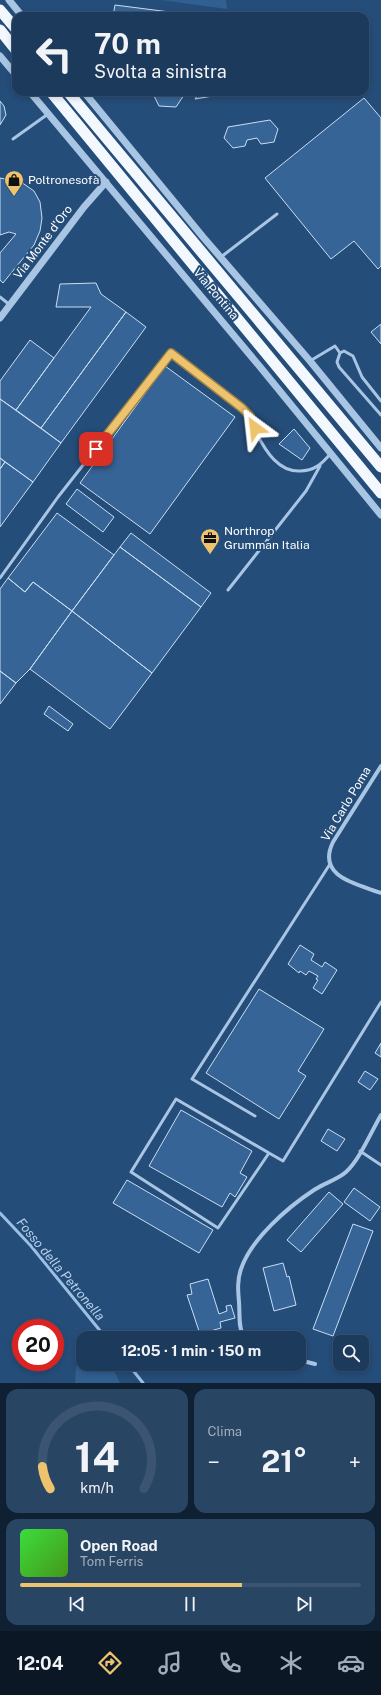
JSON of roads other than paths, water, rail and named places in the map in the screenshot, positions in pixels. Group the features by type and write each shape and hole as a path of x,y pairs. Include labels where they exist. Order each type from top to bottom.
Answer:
{"highway":[{"path":"0,10 12,24"},
{"path":"0,30 12,45"},
{"name":"Via Pontina","path":"54,96 381,493"},
{"name":"Via Pontina","path":"71,96 381,467"}],"street":[{"path":"9,0 19,12"},
{"path":"0,56 12,71"},
{"name":"Via Pontina","path":"33,96 381,515"},
{"path":"87,96 221,257 310,361 381,448"},
{"name":"Via Monte d'Oro","path":"0,318 84,207 106,182"},
{"name":"Via Carlo Poma","path":"330,864 329,852 333,842 381,766"},
{"path":"330,864 336,874 343,878 381,893"},
{"path":"241,1331 238,1284 241,1269 248,1255 269,1228 291,1207 318,1187 345,1172 360,1151 381,1115"},
{"path":"306,1362 315,1364"}],"lane":[{"path":"13,138 48,114"},
{"path":"221,257 278,214"},
{"path":"0,297 10,305"},
{"path":"310,361 335,346 340,353"},
{"path":"340,353 344,351 353,356 362,377 381,401"},
{"path":"0,578 58,497 171,353 246,412 253,421 261,440 281,467 291,471 302,471 320,466"},
{"path":"340,353 338,356 339,367 381,415"},
{"path":"228,590 306,491 320,466 331,453"},
{"path":"255,1116 192,1080 330,864"},
{"path":"269,1153 218,1228 131,1172 176,1099 269,1153 282,1161 381,1002"},
{"path":"360,1151 381,1165"}],"waterway":[{"name":"Fosso della Petronella","path":"0,1213 31,1246 100,1331"},
{"name":"Fosso della Petronella","path":"134,1371 143,1383"}],"place":[{"name":"Poltronesofà","path":"14,197"},
{"name":"Northrop Grumman Italia","path":"210,555"}]}
